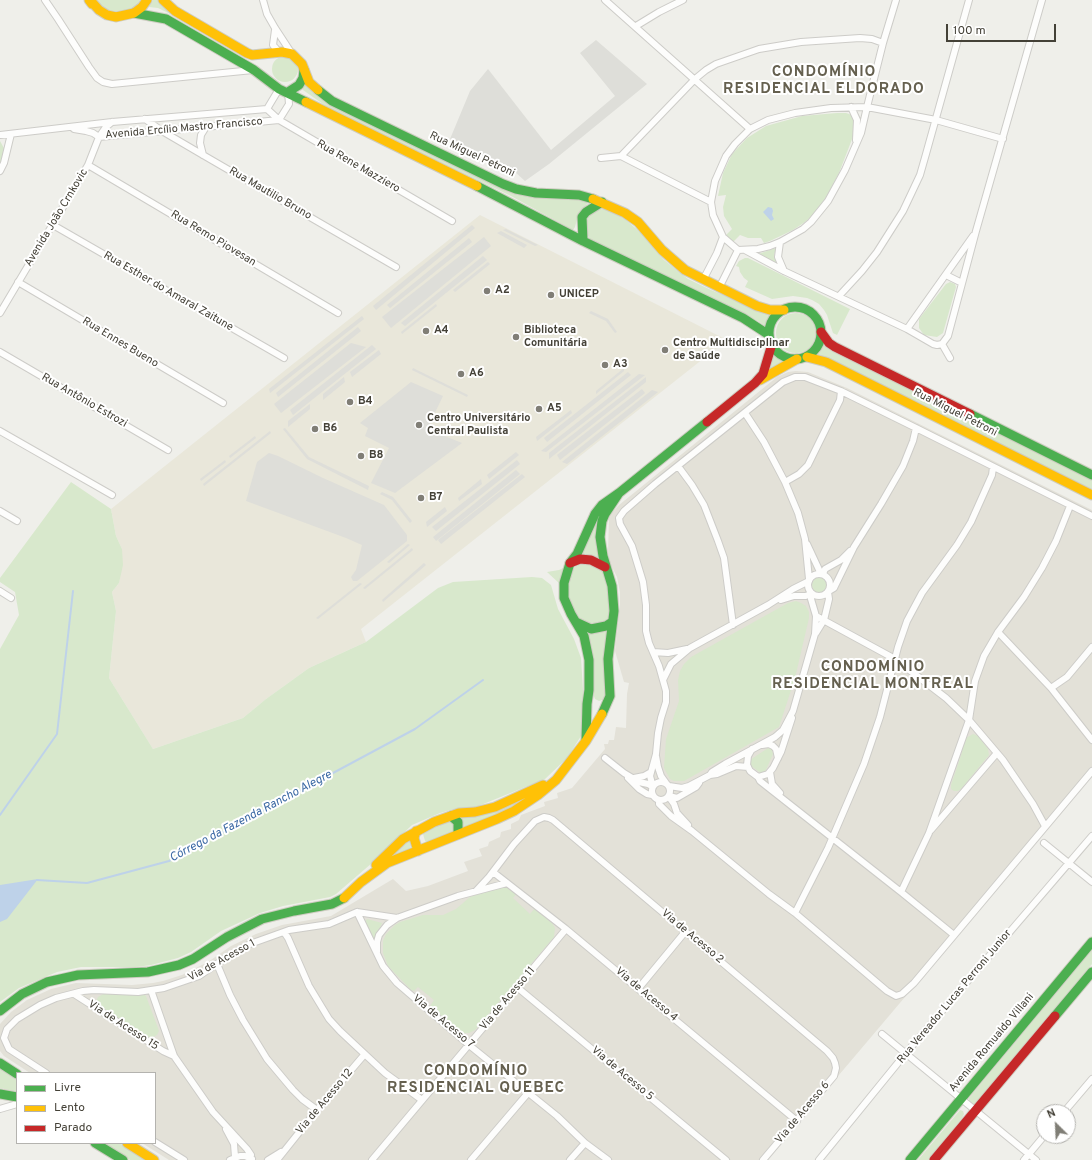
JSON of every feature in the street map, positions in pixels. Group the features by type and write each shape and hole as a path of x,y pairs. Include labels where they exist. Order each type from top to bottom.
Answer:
{"street":[{"path":"45,0 89,67 97,78 103,82 112,84 254,70"},
{"path":"91,1 98,10 111,16 125,16 134,13 147,0"},
{"path":"163,0 175,11 247,53 252,55 279,52 292,54"},
{"path":"263,0 267,14 274,28 292,54"},
{"path":"605,0 750,129"},
{"path":"636,26 683,0"},
{"path":"742,250 758,249 780,242 803,229 817,215 837,186 861,133 883,43 896,0"},
{"path":"839,296 877,252 903,211 920,175 969,0"},
{"path":"1003,138 936,120 867,107 831,108 780,116 750,129 735,144 726,156 715,181 711,202 713,215 723,237 742,250 839,296 933,344 942,344 948,336 976,231 1003,138 1042,0"},
{"path":"134,13 166,19 254,70 279,89 288,92 583,241 743,318 769,335"},
{"path":"274,28 273,46 279,52"},
{"path":"621,156 695,79 716,64 737,56 780,44 860,38 872,39 883,43"},
{"path":"254,70 254,65 257,59 263,54"},
{"name":"Rua Miguel Petroni","path":"292,54 299,60 309,82 332,101 516,189 536,193 579,195 602,202 625,213 638,222 672,260 685,270 757,306 770,310 784,310"},
{"path":"288,92 299,85 303,78 304,70"},
{"name":"Avenida Ercílio Mastro Francisco","path":"0,135 112,122 267,110 279,89"},
{"name":"Avenida Ercílio Mastro Francisco","path":"60,127 81,129 93,133 99,137 279,120 289,104 288,92"},
{"path":"851,107 857,120 854,150"},
{"name":"Rua Rene Mazziero","path":"267,110 279,120 452,221"},
{"name":"Rua Mautilio Bruno","path":"145,119 162,131 396,267"},
{"name":"Avenida João Crnkovic","path":"0,313 88,165 99,137 106,127 112,122"},
{"path":"203,155 200,143 201,135 206,127"},
{"path":"0,171 4,163 11,134"},
{"path":"601,158 621,156 711,202"},
{"name":"Rua Remo Piovesan","path":"88,165 338,313"},
{"path":"583,241 582,217 586,212 602,202"},
{"name":"Rua Esther do Amaral Zaitune","path":"52,225 284,358"},
{"path":"907,330 976,231"},
{"path":"703,280 717,253 723,237"},
{"path":"780,242 778,257 784,271"},
{"path":"719,288 742,250"},
{"path":"946,275 962,283"},
{"name":"Rua Ennes Bueno","path":"18,282 223,403"},
{"path":"794,307 804,308 813,314 819,322 821,332 820,342 815,350 807,357 797,359 787,358 778,353 772,344 769,335 771,325 776,316 784,310 794,307"},
{"name":"Rua Miguel Petroni","path":"821,332 829,343 835,347 1092,475"},
{"path":"755,383 763,374 772,344"},
{"path":"942,344 950,358"},
{"name":"Rua Antônio Estrozi","path":"0,352 168,450"},
{"name":"Rua Miguel Petroni","path":"807,357 836,367 1092,495"},
{"path":"586,741 589,690 587,648 584,636 567,605 563,592 570,563 577,554 595,514 602,505 619,493 755,383 797,359"},
{"path":"652,795 653,787 650,780 651,772 656,754 658,733 666,702 663,680 646,631 644,582 632,546 619,521 621,514 678,466 783,382 794,377 805,377 840,392 916,428 1092,516"},
{"path":"785,482 799,474 808,465 840,400 840,392"},
{"path":"745,413 764,442 785,482 798,513 805,539 809,580 808,587 811,593 811,599 816,616 815,634 793,711 790,728 778,758 770,772 766,776 758,777"},
{"path":"811,593 822,596 834,588 854,547 881,504 902,466 913,441 916,428"},
{"path":"0,431 112,495"},
{"path":"678,466 704,505 724,558 733,625"},
{"path":"795,913 832,839 864,764 880,717 902,635 913,608 931,580 957,545 971,522 992,474 993,467"},
{"path":"361,882 387,863 514,811 538,795 556,780 586,741 605,708 610,696 608,659 614,611 612,586 600,543 600,529 605,514 619,493"},
{"path":"901,892 929,833 969,720 972,694 979,668 998,632 1024,597 1042,568 1056,542 1070,506"},
{"path":"0,511 17,520"},
{"path":"805,539 822,574 829,581 829,599 824,620 815,634"},
{"path":"822,574 825,569 841,560 854,547"},
{"path":"570,563 580,559 591,560 606,567"},
{"path":"663,680 671,664 690,648 768,605 809,580 814,575 822,574"},
{"path":"0,591 11,598"},
{"path":"768,605 788,597 806,596 811,593"},
{"path":"816,616 895,659 946,698 969,720 997,753 1033,804 1045,826"},
{"path":"576,622 591,629 606,626 612,622"},
{"path":"998,632 1051,688 1092,740"},
{"path":"1051,688 1067,677 1092,647"},
{"path":"653,652 668,653 690,648"},
{"path":"588,700 596,708 605,708"},
{"path":"710,775 712,772 780,733 793,711"},
{"path":"760,745 769,744 773,746 776,750 778,758"},
{"path":"752,749 747,759 748,767 760,781 784,801 786,801"},
{"path":"929,833 997,753"},
{"path":"656,754 661,776 671,791 669,796 664,800 659,800"},
{"path":"606,758 631,778 653,787"},
{"path":"653,787 658,782 664,782 668,785 684,788 710,775 720,773 736,766 748,767"},
{"path":"0,1011 22,994 47,982 78,975 148,972 179,965 193,959 227,937 262,919 332,904 345,897 403,839 416,831 459,813 487,809 531,791 565,768"},
{"path":"624,773 639,789 659,800 659,804 671,816 795,913 887,991 896,996 902,994 914,983 1092,771"},
{"path":"631,778 640,778 651,772"},
{"path":"770,772 772,784 786,801 954,935"},
{"path":"669,796 675,798 683,795 696,787 700,780"},
{"path":"669,796 677,812 692,831"},
{"path":"451,816 458,822 458,834"},
{"name":"Via de Acesso 2","path":"493,872 531,824 544,817 553,820 827,1051 835,1063"},
{"path":"416,831 414,838 418,851"},
{"name":"Rua Vereador Lucas Perroni Junior","path":"819,1160 906,1053 1092,836"},
{"path":"1044,842 1092,882"},
{"path":"476,891 493,872"},
{"name":"Via de Acesso 4","path":"493,872 566,929 797,1121"},
{"path":"378,954 377,942 379,936 387,925 397,918 476,891 507,883"},
{"path":"357,912 397,918"},
{"name":"Via de Acesso 1","path":"44,1072 9,1049 5,1042 5,1033 7,1030 23,1014 40,1004 56,998 94,990 138,992 164,988 182,983 199,976 250,944 284,932 329,924 357,912"},
{"name":"Via de Acesso 7","path":"357,912 383,966 397,983 469,1045 557,1116 585,1143 608,1160"},
{"name":"Via de Acesso 11","path":"372,1160 566,929"},
{"path":"284,932 309,986 320,1005 340,1031 364,1055 422,1100"},
{"path":"638,989 685,932"},
{"name":"Avenida Romualdo Villani","path":"910,1160 1092,942"},
{"path":"217,964 230,995 243,1020 268,1060 302,1099 317,1110"},
{"path":"934,1160 1092,972"},
{"name":"Via de Acesso 5","path":"518,988 726,1160"},
{"name":"Via de Acesso 15","path":"151,990 174,1056 203,1100 247,1149 252,1159"},
{"name":"Via de Acesso 15","path":"74,994 163,1051 174,1056"},
{"path":"882,1034 1036,1160"},
{"name":"Via de Acesso 12","path":"277,1160 285,1148 364,1055"},
{"path":"0,1063 16,1073"},
{"name":"Via de Acesso 6","path":"763,1160 834,1076 836,1068 835,1063"},
{"path":"1071,1104 1092,1079"},
{"path":"471,1160 528,1093"},
{"path":"0,1094 16,1097"},
{"path":"0,1109 16,1104"},
{"name":"Via de Acesso 15","path":"223,1124 234,1144 232,1158"},
{"path":"156,1143 184,1160"},
{"path":"570,1160 585,1143"},
{"path":"97,1144 122,1160"},
{"path":"129,1144 154,1160"},
{"path":"1024,1160 1037,1144"},
{"name":"Via de Acesso 12","path":"268,1160 285,1148"},
{"path":"232,1158 240,1156 252,1159"}],"shaded area":[{"path":"596,40 647,84 549,164 525,181 515,172 450,139 470,91 488,69 551,150 615,96 580,53"},
{"name":"Centro Universitário Central Paulista","path":"480,215 727,340 361,629 366,642 309,668 266,699 243,718 153,749 109,678 116,611 112,592 119,583 122,549 116,536 111,509"},
{"path":"472,225 475,228 376,310 373,306"},
{"path":"506,229 538,245 535,246 503,230"},
{"path":"501,231 527,245 524,248 497,233"},
{"path":"484,237 491,246 391,328 382,317"},
{"path":"469,238 472,242 390,308 387,305"},
{"path":"483,256 487,260 405,326 401,323"},
{"path":"488,262 490,264 455,292 453,290"},
{"path":"436,304 437,306 402,334 401,332"},
{"path":"591,311 608,319 617,332 615,333 606,321 589,313"},
{"path":"362,316 364,319 270,393 269,389"},
{"path":"358,327 361,331 278,397 276,393"},
{"path":"351,343 366,347 281,413 274,404"},
{"path":"372,345 376,349 293,415 290,410"},
{"path":"379,350 381,354 352,377 350,372"},
{"path":"413,368 468,395 467,397 412,370"},
{"path":"624,368 624,371 596,394 596,391"},
{"path":"628,372 631,375 547,442 544,438"},
{"path":"788,372 808,372 847,388 1092,510 1092,776 767,1160 169,1160 144,1144 156,1144 156,1072 28,1072 4,1056 0,1051 0,1024 11,1012 27,1000 51,989 76,983 132,985 163,981 182,975 208,962 231,946 256,934 282,925 331,916 393,879 406,891 428,886 468,871 464,862 482,856 479,849 488,846 489,842 500,837 501,832 511,829 511,824 519,820 521,815 545,806 544,802 558,798 557,793 572,788 605,749 604,744 608,744 609,740 614,740 616,727 626,728 627,694 629,683 624,682 615,651 620,607 620,592 617,577 610,563 608,553 609,519 611,514 619,505 777,377"},
{"path":"639,374 645,375 546,452 541,451"},
{"path":"344,377 345,382 323,400 323,394"},
{"path":"646,377 646,382 549,459 549,453"},
{"path":"411,382 443,396 427,429 462,443 395,493 371,483 389,448 365,436 368,428 360,423"},
{"path":"642,389 645,393 560,460 557,455"},
{"path":"652,390 658,392 567,464 562,462"},
{"path":"310,404 310,409 288,427 288,421"},
{"path":"571,410 572,413 537,441 536,437"},
{"path":"285,428 309,457 369,486 368,490 307,459 283,429"},
{"path":"270,431 271,433 204,486 203,484"},
{"path":"255,436 256,438 230,458 229,456"},
{"path":"516,452 519,455 489,479 487,475"},
{"path":"269,453 384,505 407,535 407,541 357,581 353,581 351,577 356,570 362,545 246,501 257,462"},
{"path":"225,460 226,462 201,481 200,479"},
{"path":"517,460 520,464 436,531 432,527"},
{"path":"516,470 520,474 436,541 433,537"},
{"path":"522,474 525,477 441,544 438,540"},
{"path":"481,479 482,484 459,501 458,498"},
{"path":"382,492 393,497 412,521 410,523 392,500 380,494"},
{"path":"445,507 447,511 427,527 426,522"},
{"path":"408,544 410,545 389,563 387,562"},
{"path":"412,548 413,550 365,589 363,588"},
{"path":"424,563 426,565 383,602 382,600"},
{"path":"360,583 362,584 318,619 316,618"}],"green space":[{"path":"94,0 140,0 138,4 130,10 111,12 103,8"},
{"path":"153,0 161,0 185,21 158,8 149,7"},
{"path":"285,56 294,60 298,69 294,78 285,82 276,78 272,69 276,60"},
{"path":"306,84 479,177 588,203 578,215 573,230 511,196 330,109 303,90 302,88"},
{"path":"837,113 852,115 854,119 854,134 839,173 823,203 805,222 793,230 770,241 764,243 761,238 748,238 740,235 733,242 726,235 732,229 724,216 723,207 726,195 718,196 723,173 732,154 747,138 766,126 802,116"},
{"path":"0,141 5,150 4,157 0,165"},
{"path":"600,209 605,209 626,220 641,233 664,260 688,279 771,315 765,326 758,321 590,239 587,234 586,222 590,215"},
{"path":"776,248 774,256 777,264 758,254"},
{"path":"748,258 850,309 837,335 833,333 824,310 819,304 812,300 793,296 772,299 745,287 748,281 740,272 739,267 736,266 739,261"},
{"path":"950,282 955,284 956,287 943,333 937,337 924,335 919,328 919,319 946,284"},
{"path":"792,313 800,313 807,316 813,322 816,333 813,344 807,350 800,353 792,353 785,350 779,344 776,337 776,329 779,322 785,316"},
{"path":"823,345 835,353 1092,479 1092,489 830,360 816,355"},
{"path":"773,355 783,362 768,370"},
{"path":"71,482 111,509 116,536 122,549 123,565 119,583 112,592 116,611 109,678 153,749 243,718 266,699 309,668 366,642 438,588 453,582 532,577 542,578 551,585 558,609 574,639 581,658 583,728 581,736 567,758 545,779 471,809 458,808 440,813 412,825 372,863 336,894 330,897 283,906 260,913 221,931 191,952 178,958 136,967 81,967 57,972 19,988 0,1002 0,649 19,615 15,592 0,582 0,578"},
{"path":"603,509 600,559 581,556"},
{"path":"580,563 586,563 601,568 605,575 611,602 609,617 604,623 591,625 578,620 570,604 568,596 570,577 574,568"},
{"path":"565,567 560,584 547,572 559,570"},
{"path":"817,577 823,577 828,582 826,591 823,593 817,593 812,588 812,582"},
{"path":"796,601 806,606 809,612 809,618 795,678 779,727 684,781 674,781 670,779 664,768 666,739 679,701 678,680 680,671 684,664 691,657 788,603"},
{"path":"607,628 608,694 605,699 599,701 595,699 593,694 593,655 586,631"},
{"path":"973,734 978,736 988,749 989,755 961,789 954,791 951,789 951,785 962,752 963,743 966,738"},
{"path":"768,748 772,749 773,754 765,772 762,774 750,765 750,760"},
{"path":"530,794 509,811 462,829 461,816"},
{"path":"449,821 454,822 456,831 430,843 425,841 423,834 425,830"},
{"path":"408,839 410,839 411,850 386,860"},
{"path":"500,887 509,888 517,893 513,898 530,914 535,908 552,923 555,928 554,937 475,1030 469,1033 462,1033 430,1006 434,1000 418,987 414,991 411,990 388,966 383,953 383,941 386,934 400,922 423,915 443,915 456,909 470,897"},
{"path":"367,919 382,923 374,941 365,922"},
{"path":"1092,950 1092,964 975,1104 972,1105 969,1098"},
{"path":"105,993 143,994 146,996 159,1031 157,1035 148,1037 97,1004 96,1002 98,997"},
{"path":"0,1068 16,1078 16,1092 0,1088"},
{"path":"960,1110 963,1111 964,1114 962,1118 928,1160 918,1160"},
{"path":"105,1144 121,1144 146,1160 130,1160"}],"water":[{"path":"768,207 772,208 773,211 772,215 774,219 771,221 763,212"},
{"path":"38,879 7,919 0,922 0,885"}],"waterway":[{"path":"0,815 57,734 73,591"},
{"name":"Córrego da Fazenda Rancho Alegre","path":"37,880 87,883 169,861 415,729 483,680"}],"traffic: fast":[{"path":"134,13 166,19 254,70 279,89 306,102"},
{"path":"288,92 299,85 303,78 304,70"},
{"path":"318,90 332,101 503,184 516,189 536,193 579,195 593,199"},
{"path":"477,186 583,241 743,318 769,335"},
{"path":"583,241 582,217 586,212 602,202"},
{"path":"795,307 805,309 813,315 819,323 821,333 819,343 813,351 805,357 795,359 785,357 777,351 771,343 769,333 771,323 777,315 785,309 795,307"},
{"path":"970,414 1092,475"},
{"path":"586,739 589,660 584,636 571,614 564,598 564,583 570,563 577,554 595,514 602,505 707,422"},
{"path":"602,714 610,696 608,659 614,611 612,586 603,556 600,537 602,521 605,514 619,493"},
{"path":"576,622 591,629 606,626 612,622"},
{"path":"451,816 458,822 458,834"},
{"path":"0,1011 22,994 47,982 78,975 148,972 179,965 193,959 227,937 262,919 332,904 344,898"},
{"path":"910,1160 1092,942"},
{"path":"1055,1016 1092,972"},
{"path":"0,1063 16,1073"},
{"path":"0,1094 16,1097"},
{"path":"97,1144 123,1160"}],"traffic: slow":[{"path":"89,0 92,4"},
{"path":"90,0 99,10 107,15 116,17 134,13 142,7 147,0"},
{"path":"163,0 175,11 247,53 252,55 282,52 292,54 302,64 309,82 318,90"},
{"path":"306,102 477,186"},
{"path":"593,199 625,213 638,222 662,250 685,270 757,306 770,310 784,310"},
{"path":"807,357 826,362 1092,495"},
{"path":"760,380 797,359"},
{"path":"344,898 361,882 387,863 497,819 514,811 538,795 556,780 586,741 602,714"},
{"path":"376,865 403,839 434,822 459,813 475,812 495,807 543,785"},
{"path":"416,831 414,838 418,851"},
{"path":"129,1144 154,1160"}],"traffic: jam":[{"path":"821,332 829,343 835,347 970,414"},
{"path":"707,422 755,383 763,374 772,344"},
{"path":"570,563 580,559 591,560 605,567"},
{"path":"934,1160 1055,1016"}],"place":[{"name":"A2","path":"487,291"},
{"name":"UNICEP","path":"551,295"},
{"name":"A4","path":"426,331"},
{"name":"Biblioteca Comunitária","path":"516,337"},
{"name":"Centro Multidisciplinar de Saúde","path":"665,350"},
{"name":"A3","path":"605,365"},
{"name":"A6","path":"461,374"},
{"name":"B4","path":"350,402"},
{"name":"A5","path":"539,409"},
{"name":"Centro Universitário Central Paulista","path":"419,425"},
{"name":"B6","path":"315,429"},
{"name":"B8","path":"361,456"},
{"name":"B7","path":"421,498"}],"district":[{"name":"CONDOMÍNIO RESIDENCIAL ELDORADO","path":"824,82"},
{"name":"CONDOMÍNIO RESIDENCIAL MONTREAL","path":"873,676"},
{"name":"CONDOMÍNIO RESIDENCIAL QUEBEC","path":"476,1080"}]}
